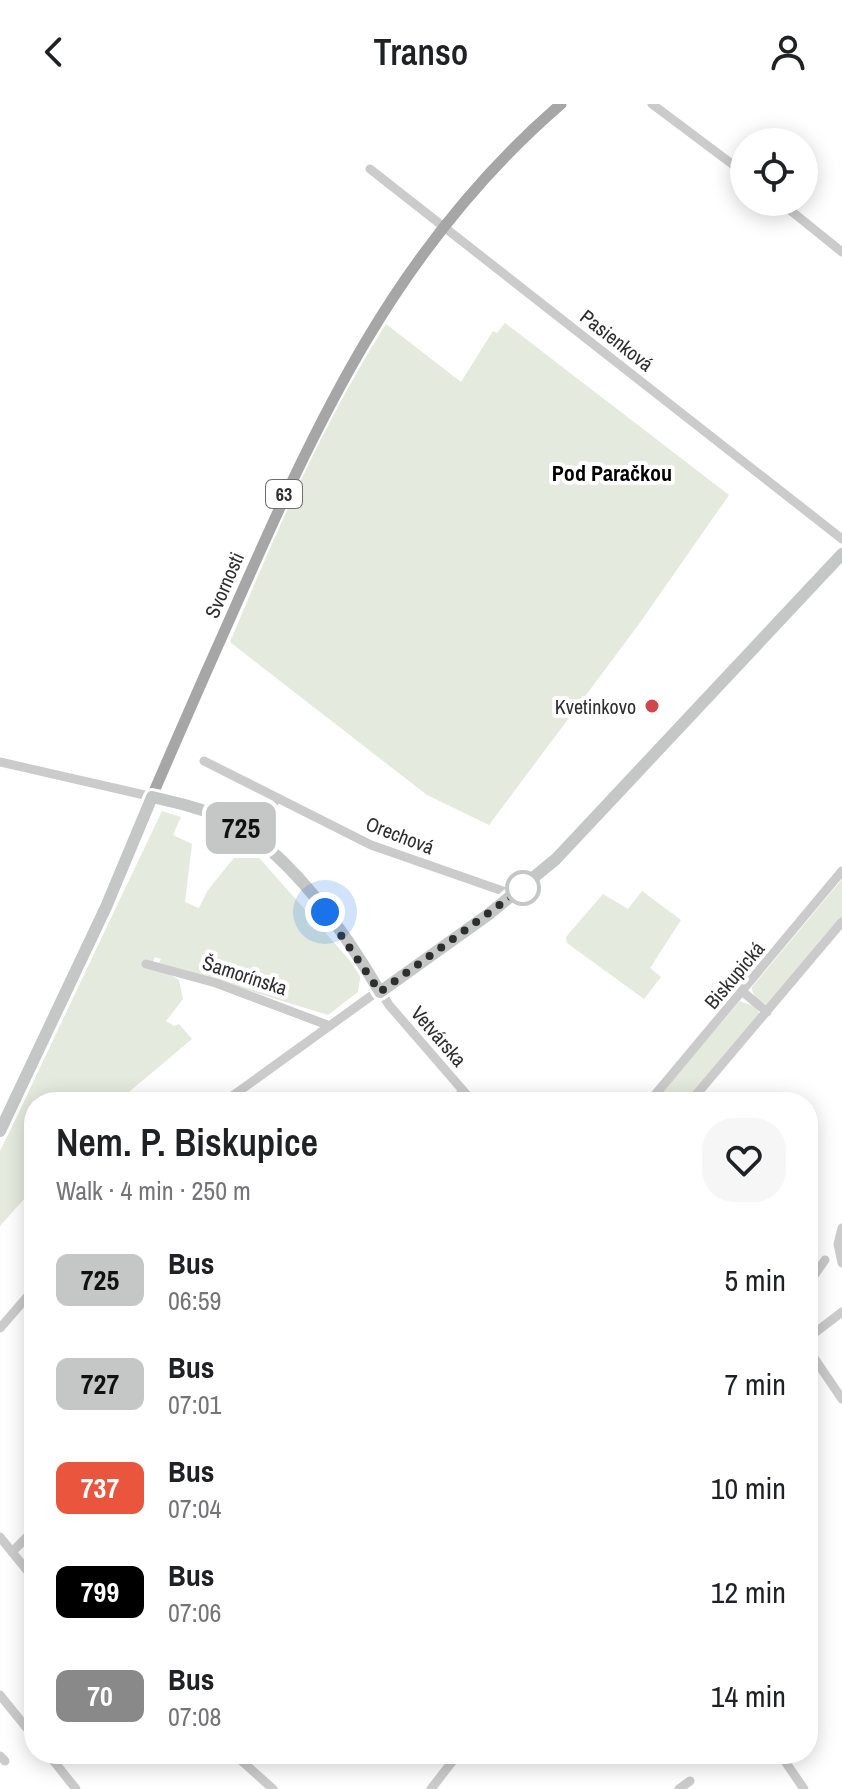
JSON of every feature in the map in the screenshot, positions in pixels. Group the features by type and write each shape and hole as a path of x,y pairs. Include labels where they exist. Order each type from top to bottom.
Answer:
{"main road":[{"name":"Svornosti","path":"0,1130 106,907 267,531 333,393 387,306 444,228 490,173 561,104"}],"street":[{"path":"652,104 730,162"},
{"name":"Pasienková","path":"370,169 842,539"},
{"path":"797,216 842,252"},
{"path":"238,1092 514,895 582,834 842,554"},
{"name":"Orechová","path":"204,761 375,847 514,895"},
{"path":"0,762 189,806 247,832 277,799"},
{"name":"Vetvárska","path":"247,832 313,898 357,954 380,992 463,1091"},
{"name":"Biskupická","path":"660,1092 842,871"},
{"path":"699,1092 842,922"},
{"name":"Šamorínska","path":"146,964 216,983 330,1026"},
{"path":"743,992 767,1012"},
{"path":"842,1228 838,1246 842,1263"},
{"path":"818,1270 825,1260"},
{"path":"0,1328 24,1300"},
{"path":"818,1330 842,1312"},
{"path":"818,1364 842,1399"},
{"path":"0,1537 24,1567"},
{"path":"12,1552 24,1540"},
{"path":"0,1695 24,1725"},
{"path":"56,1764 76,1789"},
{"path":"245,1764 273,1789"},
{"path":"431,1789 450,1764"},
{"path":"787,1764 804,1789"},
{"path":"679,1789 690,1781"}],"shaded area":[{"path":"505,323 729,495 639,624 489,825 427,795 230,642 321,440 386,324 461,382 493,331 497,333"},
{"path":"162,811 181,817 173,835 192,844 185,902 199,908 208,890 246,843 361,973 358,992 328,1015 159,963 161,959 155,957 153,962 148,961 179,980 183,999 166,1021 174,1026 179,1024 192,1039 129,1092 28,1092"},
{"path":"842,879 842,918 767,1005 762,1002 754,995 752,987"},
{"path":"642,891 681,920 650,968 661,977 644,999 567,943 566,937 603,894 628,909"},
{"path":"740,1001 756,1007 760,1015 695,1092 662,1092"},
{"path":"24,1101 24,1199 0,1226 0,1151"}],"bus line":[{"name":"725","path":"0,1131 106,907 152,797 223,819 259,841 336,926 380,992 489,914 556,859 842,554"}],"place":[{"name":"Kvetinkovo","path":"652,706"}],"district":[{"name":"Pod Paračkou","path":"612,473"}],"route":[{"path":"325,912 357,954 380,992 523,888"}]}
